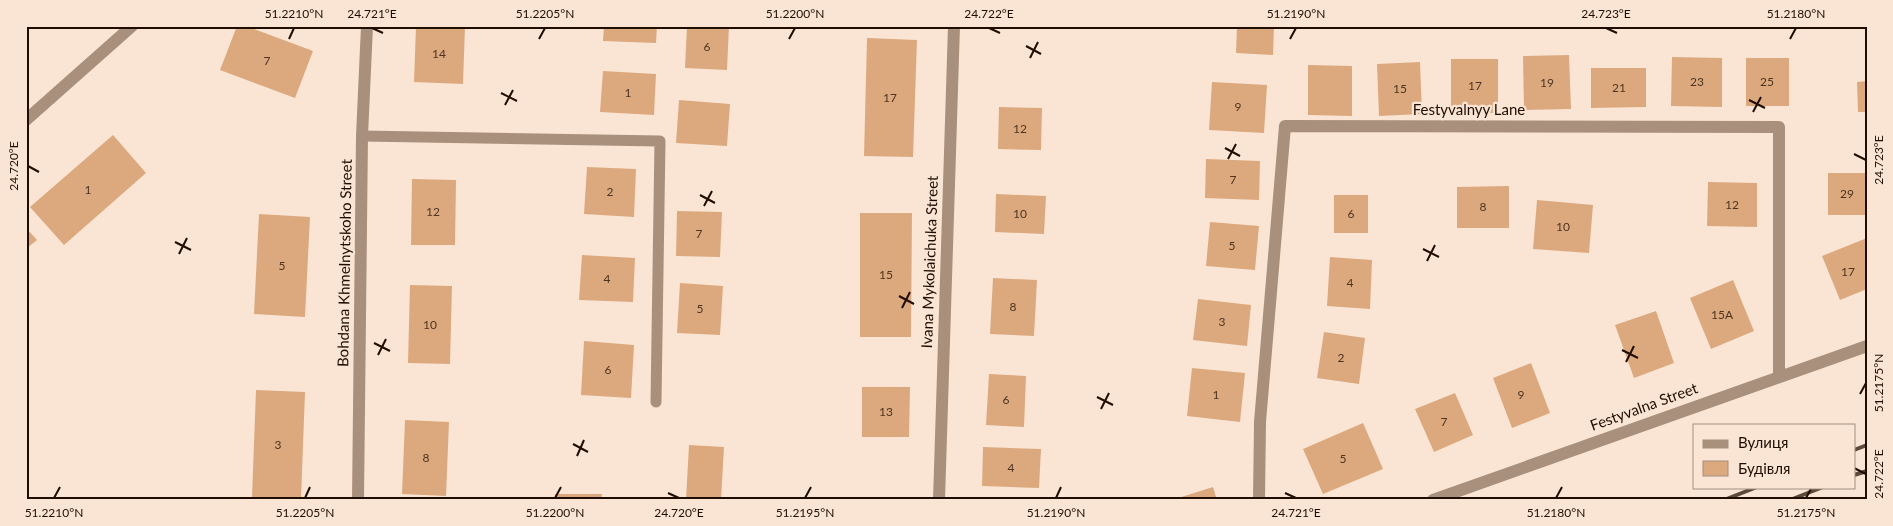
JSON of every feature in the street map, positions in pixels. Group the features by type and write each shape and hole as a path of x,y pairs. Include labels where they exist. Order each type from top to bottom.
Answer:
{"street":[{"path":"26,120 132,26"},
{"name":"Bohdana Khmelnytskoho Street","path":"358,500 362,136 367,26"},
{"name":"Ivana Mykolaichuka Street","path":"939,500 954,26"},
{"name":"Festyvalnyy Lane","path":"1259,500 1260,422 1285,126 1779,127 1779,375"},
{"name":"Festyvalna Street","path":"1433,500 1779,375 1867,346"}],"lane":[{"path":"362,136 660,142 656,402"}],"building":[{"path":"237,26 246,26 313,51 295,98 220,70"},
{"path":"416,26 465,26 463,84 414,82"},
{"path":"604,26 657,26 656,43 603,41"},
{"path":"687,26 729,26 727,70 685,68"},
{"path":"1237,26 1274,26 1273,55 1236,53"},
{"path":"867,38 917,40 913,157 864,156"},
{"path":"1569,55 1571,109 1524,110 1523,56"},
{"path":"1672,57 1722,58 1722,107 1671,106"},
{"path":"1746,58 1789,58 1789,106 1746,106"},
{"path":"1451,59 1498,59 1498,113 1451,113"},
{"path":"1420,62 1422,114 1379,116 1377,64"},
{"path":"1308,65 1352,66 1352,116 1308,115"},
{"path":"1591,68 1646,68 1646,107 1591,108"},
{"path":"603,71 656,74 654,115 600,112"},
{"path":"1867,81 1867,112 1858,112 1857,82"},
{"path":"1212,82 1267,85 1264,133 1209,130"},
{"path":"679,100 730,104 727,146 676,143"},
{"path":"999,107 1042,108 1041,150 998,149"},
{"path":"113,135 146,173 64,245 30,207"},
{"path":"1206,159 1260,161 1259,200 1205,198"},
{"path":"587,167 636,169 634,217 584,214"},
{"path":"1828,173 1867,173 1867,215 1828,215"},
{"path":"412,179 456,180 455,245 411,245"},
{"path":"1708,182 1757,183 1757,227 1707,226"},
{"path":"1509,186 1509,228 1457,228 1457,187"},
{"path":"996,194 1046,196 1044,234 995,232"},
{"path":"1334,195 1368,195 1368,233 1334,233"},
{"path":"1537,200 1593,205 1589,253 1533,249"},
{"path":"677,211 722,212 720,257 676,256"},
{"path":"860,213 912,213 911,337 860,337"},
{"path":"259,214 310,217 305,317 254,314"},
{"path":"1210,222 1259,226 1255,270 1206,266"},
{"path":"26,228 37,240 26,249"},
{"path":"1867,238 1867,289 1840,300 1822,256"},
{"path":"582,255 635,258 633,302 579,300"},
{"path":"1330,257 1372,260 1370,309 1327,306"},
{"path":"993,278 1037,280 1034,336 990,334"},
{"path":"1733,280 1754,331 1711,349 1690,298"},
{"path":"680,283 723,286 720,335 677,333"},
{"path":"410,285 452,286 450,364 408,363"},
{"path":"1198,299 1251,305 1247,346 1193,340"},
{"path":"1656,311 1674,363 1634,378 1615,325"},
{"path":"1324,332 1365,338 1359,384 1317,378"},
{"path":"584,341 634,345 631,398 581,395"},
{"path":"1531,363 1550,413 1512,428 1493,378"},
{"path":"1192,368 1245,373 1240,422 1187,416"},
{"path":"989,374 1026,376 1024,427 986,425"},
{"path":"862,387 910,387 909,437 862,437"},
{"path":"256,390 305,392 301,499 252,497"},
{"path":"1455,393 1473,435 1434,452 1415,409"},
{"path":"405,420 449,422 446,496 402,494"},
{"path":"1363,423 1383,469 1323,494 1303,449"},
{"path":"689,445 724,447 721,500 686,500"},
{"path":"983,447 1041,449 1039,488 982,486"},
{"path":"1213,487 1217,500 1175,500 1175,499"},
{"path":"555,494 602,494 601,500 555,500"}],"railway":[{"path":"1856,449 1867,445"},
{"path":"1856,474 1867,471"},
{"path":"1724,500 1754,488"},
{"path":"1790,500 1820,488"}]}
